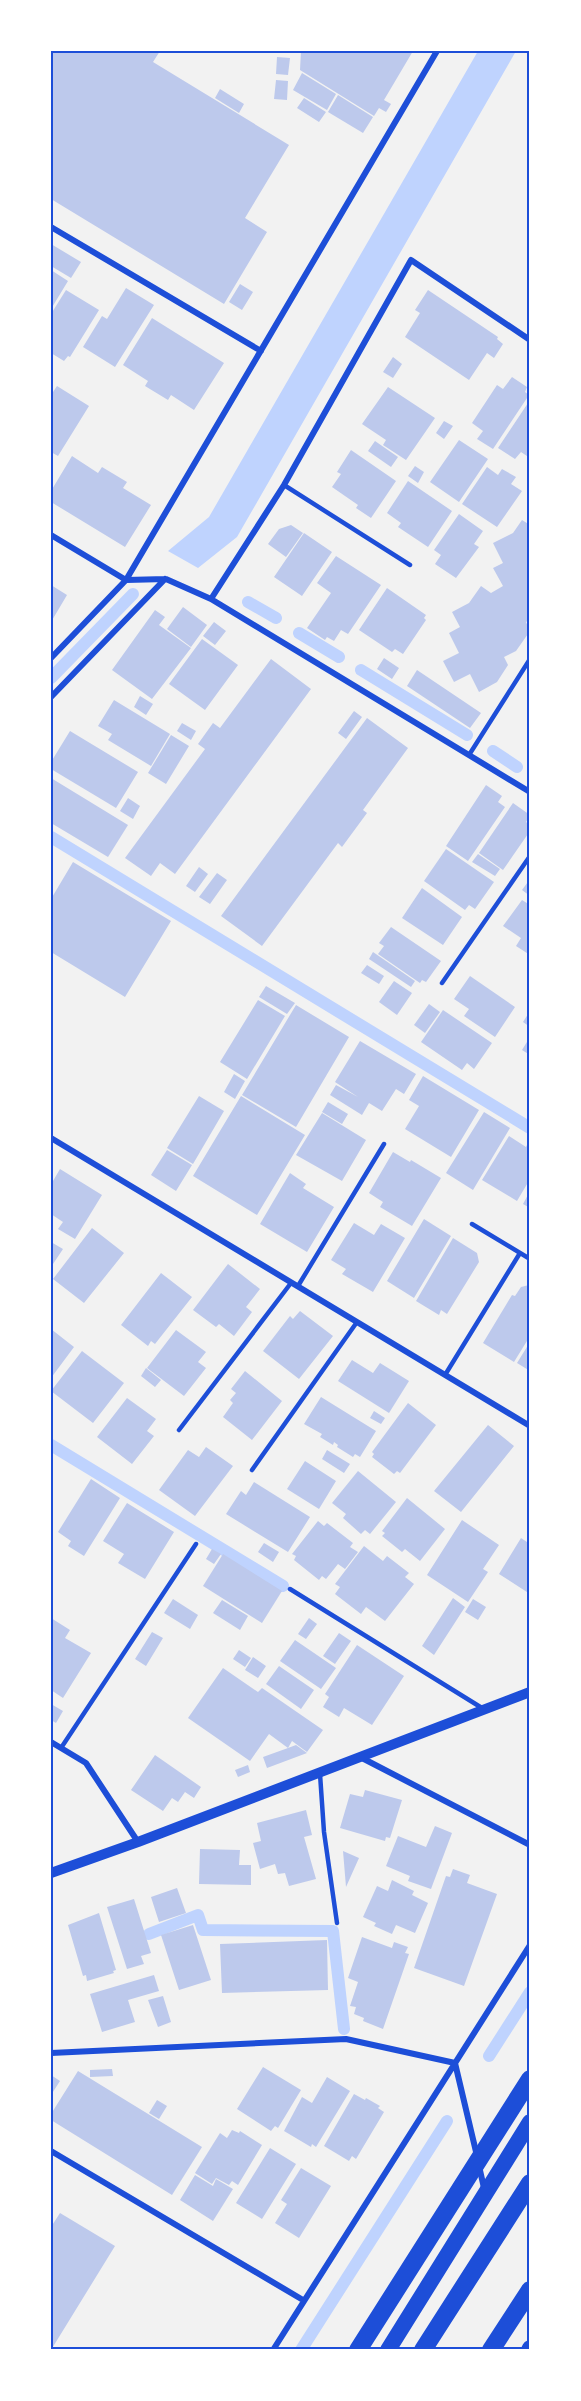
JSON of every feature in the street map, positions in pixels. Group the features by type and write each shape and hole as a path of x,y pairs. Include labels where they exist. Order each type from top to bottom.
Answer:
{"highway":[{"path":"358,2350 530,2079"},
{"path":"388,2350 530,2122"},
{"path":"423,2350 530,2183"},
{"path":"491,2350 530,2290"}],"street":[{"path":"51,658 126,580 437,51"},
{"path":"51,227 261,351"},
{"path":"211,599 284,485 411,260 530,340"},
{"path":"51,536 126,580 166,579 211,599 530,792"},
{"path":"51,698 166,579"},
{"path":"51,1139 530,1426"},
{"path":"51,1873 530,1692"},
{"path":"51,1742 86,1763 138,1842"},
{"path":"360,1757 530,1845"},
{"path":"273,2350 530,1945"},
{"path":"51,2053 346,2039 455,2063"},
{"path":"455,2063 485,2192"},
{"path":"51,2151 303,2300"}],"lane":[{"path":"284,485 410,565"},
{"path":"469,755 530,659"},
{"path":"442,982 530,856"},
{"path":"179,1430 295,1284 384,1144"},
{"path":"472,1224 530,1259"},
{"path":"445,1375 520,1253"},
{"path":"252,1470 357,1322"},
{"path":"61,1748 196,1544"},
{"path":"290,1590 484,1709"},
{"path":"320,1772 324,1832 338,1923"}],"water":[{"path":"478,51 516,51 237,537 198,568 168,551 209,517"}],"building":[{"path":"51,51 160,51 153,62 289,145 245,218 267,232 224,304 51,199"},
{"path":"301,51 413,51 384,100 391,104 386,112 379,108 374,116 300,70"},
{"path":"277,57 290,58 288,75 276,74"},
{"path":"302,73 336,94 327,110 293,90"},
{"path":"276,80 288,81 287,100 274,99"},
{"path":"220,89 244,104 239,113 215,98"},
{"path":"338,95 373,117 363,133 328,112"},
{"path":"304,98 326,112 319,122 297,108"},
{"path":"51,244 81,262 71,278 51,266"},
{"path":"51,270 68,281 51,309"},
{"path":"240,284 253,292 242,310 229,302"},
{"path":"126,288 154,305 115,367 83,347 102,316 107,319"},
{"path":"66,290 99,310 70,357 68,356 64,361 51,353 51,314"},
{"path":"428,290 498,337 497,339 503,344 494,358 487,353 469,380 405,337 420,313 415,310"},
{"path":"152,318 224,363 194,410 171,395 168,400 145,386 148,381 123,365"},
{"path":"393,357 402,364 393,378 383,372"},
{"path":"512,377 527,387 525,392 529,395 493,449 477,439 483,431 472,423 497,385 503,389"},
{"path":"57,386 89,406 58,456 51,452 51,395"},
{"path":"388,387 435,418 406,460 383,445 386,440 362,424"},
{"path":"530,400 530,458 521,452 515,459 498,448"},
{"path":"444,421 453,426 444,439 436,433"},
{"path":"459,440 488,459 459,502 430,482"},
{"path":"375,441 398,457 391,467 368,451"},
{"path":"351,450 396,481 371,518 356,508 358,505 332,487 341,474 337,472"},
{"path":"72,456 98,473 102,467 127,482 123,488 151,505 125,547 51,502 51,491"},
{"path":"415,466 424,472 418,483 408,476"},
{"path":"487,467 498,475 502,469 516,477 511,484 522,491 497,527 462,504"},
{"path":"408,481 452,511 428,547 398,527 401,523 387,513"},
{"path":"459,514 483,531 474,544 479,547 456,578 435,564 441,555 434,550"},
{"path":"522,520 530,525 530,619 526,622 530,631 516,651 504,657 508,665 497,682 479,692 470,674 454,682 443,661 459,653 449,633 460,627 452,612 469,603 481,586 491,593 503,586 493,568 503,563 493,543 513,533"},
{"path":"291,525 303,533 286,557 268,544 279,529"},
{"path":"304,533 332,552 302,596 274,577"},
{"path":"336,556 381,585 348,634 341,630 334,641 327,637 325,640 307,628 331,593 317,583"},
{"path":"51,585 67,595 51,622"},
{"path":"387,588 426,615 424,618 426,620 403,654 395,649 392,652 359,630"},
{"path":"183,607 207,625 191,647 167,629"},
{"path":"155,610 165,617 159,625 191,648 152,699 112,670"},
{"path":"214,622 226,631 215,645 203,636"},
{"path":"202,639 238,665 205,710 169,684"},
{"path":"384,658 399,668 392,679 377,669"},
{"path":"271,659 311,689 175,874 160,863 151,876 125,858 205,749 198,744 213,723 220,728"},
{"path":"417,670 481,713 470,728 407,686"},
{"path":"140,696 153,704 146,715 134,707"},
{"path":"114,700 170,734 151,766 108,740 112,734 98,726"},
{"path":"354,711 362,717 346,739 338,733"},
{"path":"367,718 408,748 363,810 367,813 342,847 338,843 262,946 221,916"},
{"path":"182,723 196,731 191,740 177,731"},
{"path":"70,731 138,772 116,808 51,769 51,762"},
{"path":"171,735 189,746 166,784 148,773"},
{"path":"51,778 128,825 108,857 51,823"},
{"path":"486,785 502,796 498,802 505,807 468,861 446,846"},
{"path":"128,798 140,806 133,819 120,811"},
{"path":"513,803 530,815 526,822 530,825 530,831 503,870 479,853"},
{"path":"446,849 494,882 475,909 469,905 465,910 424,881"},
{"path":"478,854 500,869 495,876 472,862"},
{"path":"73,862 171,921 125,997 51,952 51,899"},
{"path":"199,867 208,874 195,892 186,886"},
{"path":"217,873 227,880 210,904 199,897"},
{"path":"530,879 530,896 522,890"},
{"path":"422,888 462,917 443,945 402,918"},
{"path":"522,900 530,905 530,955 516,946 521,938 503,926"},
{"path":"391,927 441,961 426,982 422,980 420,983 378,954 384,946 379,943"},
{"path":"373,952 415,981 411,987 369,959"},
{"path":"367,965 384,976 379,984 361,973"},
{"path":"470,976 515,1007 495,1037 464,1016 469,1009 454,999"},
{"path":"394,981 412,993 397,1015 379,1002"},
{"path":"266,986 295,1003 287,1014 259,997"},
{"path":"258,1000 285,1016 247,1079 220,1062"},
{"path":"429,1004 440,1012 425,1033 414,1025"},
{"path":"296,1005 349,1037 296,1127 242,1095"},
{"path":"443,1010 492,1043 474,1069 467,1063 462,1070 421,1042"},
{"path":"530,1011 530,1027 523,1022"},
{"path":"530,1037 530,1055 522,1050"},
{"path":"360,1041 416,1074 404,1094 396,1089 382,1111 369,1103 362,1115 330,1095 336,1085 358,1097 335,1082"},
{"path":"234,1074 245,1081 235,1099 224,1092"},
{"path":"423,1076 479,1110 451,1157 405,1129 419,1106 409,1100"},
{"path":"199,1096 224,1111 193,1164 167,1148"},
{"path":"241,1096 305,1135 257,1215 193,1176"},
{"path":"328,1102 348,1114 342,1124 322,1112"},
{"path":"484,1112 510,1128 473,1190 446,1173"},
{"path":"322,1113 366,1140 342,1181 296,1155"},
{"path":"509,1136 526,1147 530,1139 530,1179 517,1201 482,1180"},
{"path":"167,1150 192,1165 176,1191 151,1175"},
{"path":"393,1152 441,1178 412,1226 380,1207 383,1202 369,1193"},
{"path":"60,1169 102,1195 75,1239 58,1229 63,1222 51,1214 51,1179 53,1181"},
{"path":"290,1173 306,1184 303,1188 334,1207 307,1252 260,1224"},
{"path":"530,1191 530,1208 523,1204"},
{"path":"424,1219 451,1236 414,1298 387,1281"},
{"path":"354,1223 374,1235 381,1224 405,1238 373,1292 342,1274 346,1269 331,1260"},
{"path":"92,1228 124,1253 84,1303 53,1279"},
{"path":"453,1238 477,1253 479,1262 447,1314 441,1310 439,1315 416,1301"},
{"path":"51,1242 63,1249 51,1267"},
{"path":"228,1264 260,1289 246,1307 252,1312 234,1336 219,1324 216,1327 193,1310"},
{"path":"161,1273 192,1297 155,1344 151,1341 148,1346 121,1325"},
{"path":"529,1285 530,1336 514,1362 483,1343 512,1295 515,1296 521,1287"},
{"path":"300,1311 333,1336 299,1379 263,1351 290,1316 293,1319"},
{"path":"51,1329 74,1347 51,1378"},
{"path":"176,1330 206,1352 198,1362 206,1368 184,1396 147,1368"},
{"path":"530,1342 530,1371 517,1363"},
{"path":"82,1351 124,1383 93,1423 51,1391"},
{"path":"352,1360 373,1373 380,1363 409,1381 389,1413 338,1381"},
{"path":"146,1368 161,1380 155,1387 141,1376"},
{"path":"245,1371 282,1401 252,1440 223,1417 233,1403 230,1400 236,1393 231,1389"},
{"path":"321,1397 376,1431 360,1457 355,1454 353,1457 337,1447 338,1445 334,1442 333,1445 320,1437 322,1434 304,1424"},
{"path":"127,1398 156,1419 147,1431 154,1436 132,1464 97,1437"},
{"path":"408,1403 436,1425 400,1473 397,1471 394,1474 372,1457 374,1454 372,1452"},
{"path":"374,1411 385,1418 381,1424 370,1418"},
{"path":"488,1425 514,1446 461,1512 434,1491"},
{"path":"206,1447 233,1466 195,1516 159,1490 188,1450 199,1457"},
{"path":"327,1450 350,1464 344,1473 322,1459"},
{"path":"305,1461 336,1481 319,1509 287,1489"},
{"path":"358,1471 396,1502 370,1534 365,1530 361,1534 343,1518 346,1514 332,1503"},
{"path":"91,1479 120,1498 84,1556 68,1546 71,1541 58,1532"},
{"path":"254,1482 310,1517 288,1552 226,1514 241,1491 246,1495"},
{"path":"407,1498 445,1529 420,1561 405,1549 402,1552 382,1536 385,1533 382,1531"},
{"path":"127,1503 174,1532 145,1579 118,1563 124,1554 103,1541"},
{"path":"462,1520 499,1545 483,1569 488,1572 468,1602 427,1575"},
{"path":"318,1521 324,1526 327,1523 353,1543 350,1547 358,1552 345,1569 338,1564 326,1579 322,1576 319,1580 294,1560 296,1556 292,1554"},
{"path":"521,1538 530,1544 530,1594 499,1574"},
{"path":"264,1543 279,1552 273,1562 258,1552"},
{"path":"364,1546 383,1561 387,1556 409,1573 405,1577 414,1584 385,1621 366,1607 361,1614 335,1594 340,1587 335,1584"},
{"path":"212,1549 221,1554 214,1564 206,1559"},
{"path":"223,1554 282,1591 262,1623 203,1586"},
{"path":"453,1598 465,1607 434,1655 422,1646"},
{"path":"173,1599 198,1615 190,1629 164,1613"},
{"path":"473,1599 486,1607 478,1620 465,1612"},
{"path":"222,1600 248,1616 240,1630 213,1613"},
{"path":"51,1618 70,1630 65,1638 91,1653 63,1698 51,1690"},
{"path":"309,1618 317,1624 306,1639 298,1634"},
{"path":"152,1632 163,1638 146,1666 135,1659"},
{"path":"339,1633 351,1641 335,1664 323,1656"},
{"path":"295,1640 336,1668 321,1689 280,1661"},
{"path":"357,1645 404,1676 372,1725 344,1708 339,1717 323,1707 329,1697 325,1694"},
{"path":"239,1650 251,1658 245,1667 233,1659"},
{"path":"253,1657 266,1666 258,1678 245,1670"},
{"path":"279,1666 314,1690 301,1709 266,1684"},
{"path":"223,1668 258,1692 262,1688 323,1730 307,1752 292,1741 288,1748 269,1734 250,1761 188,1718"},
{"path":"51,1704 63,1711 56,1723 51,1720"},
{"path":"296,1745 307,1753 267,1768 263,1757"},
{"path":"155,1755 201,1787 194,1798 185,1792 178,1802 172,1798 163,1811 131,1790"},
{"path":"248,1765 250,1772 238,1777 235,1770"},
{"path":"365,1790 402,1800 390,1838 386,1837 385,1841 340,1828 350,1794 363,1797"},
{"path":"306,1810 312,1835 304,1837 316,1879 289,1886 285,1873 278,1874 275,1864 260,1869 253,1843 261,1841 257,1823"},
{"path":"435,1826 452,1833 431,1889 408,1881 410,1876 386,1866 398,1836 426,1847"},
{"path":"200,1849 240,1850 239,1865 251,1865 251,1885 199,1884"},
{"path":"343,1851 359,1858 346,1887"},
{"path":"453,1869 470,1875 467,1883 497,1894 464,1986 414,1968 446,1876 450,1877"},
{"path":"392,1880 414,1891 412,1895 428,1903 415,1933 396,1925 392,1934 374,1926 376,1923 363,1917 377,1886 388,1891"},
{"path":"177,1888 186,1913 159,1922 151,1897"},
{"path":"134,1899 151,1953 141,1956 144,1964 127,1969 107,1907"},
{"path":"99,1913 116,1970 113,1971 114,1973 87,1981 86,1975 83,1976 68,1925"},
{"path":"193,1925 211,1980 179,1990 161,1935"},
{"path":"362,1937 392,1948 394,1942 408,1947 405,1953 409,1954 383,2029 363,2021 364,2018 354,2014 356,2007 350,2006 358,1982 348,1978"},
{"path":"327,1940 328,1990 222,1993 220,1944"},
{"path":"154,1975 159,1991 128,2000 135,2022 102,2032 90,1994"},
{"path":"163,1996 171,2022 158,2027 148,2000"},
{"path":"263,2067 301,2090 278,2128 275,2126 271,2131 237,2109"},
{"path":"112,2069 113,2076 90,2077 90,2070"},
{"path":"78,2071 202,2147 172,2195 51,2120 51,2114"},
{"path":"51,2075 60,2081 51,2095"},
{"path":"327,2077 350,2091 316,2147 312,2144 311,2147 284,2131 302,2097 312,2103"},
{"path":"354,2094 380,2106 378,2108 384,2112 356,2159 352,2156 349,2161 324,2146"},
{"path":"157,2100 167,2106 159,2119 149,2113"},
{"path":"232,2130 239,2133 240,2131 262,2145 238,2185 232,2181 229,2185 216,2178 212,2184 195,2173 220,2133 227,2138"},
{"path":"270,2148 296,2164 262,2219 236,2203"},
{"path":"301,2168 331,2186 299,2238 275,2223 287,2204 281,2200"},
{"path":"195,2175 213,2186 216,2179 233,2189 213,2221 180,2200"},
{"path":"60,2213 115,2246 51,2350 51,2227"}],"waterway":[{"path":"51,678 133,594"},
{"path":"248,602 276,618"},
{"path":"299,633 339,657"},
{"path":"361,670 467,735"},
{"path":"493,751 517,767"},
{"path":"51,837 530,1128"},
{"path":"51,1445 283,1586"},
{"path":"149,1934 198,1915 203,1930 333,1931 344,2029"},
{"path":"489,2056 530,1992"},
{"path":"301,2350 447,2121"}]}
